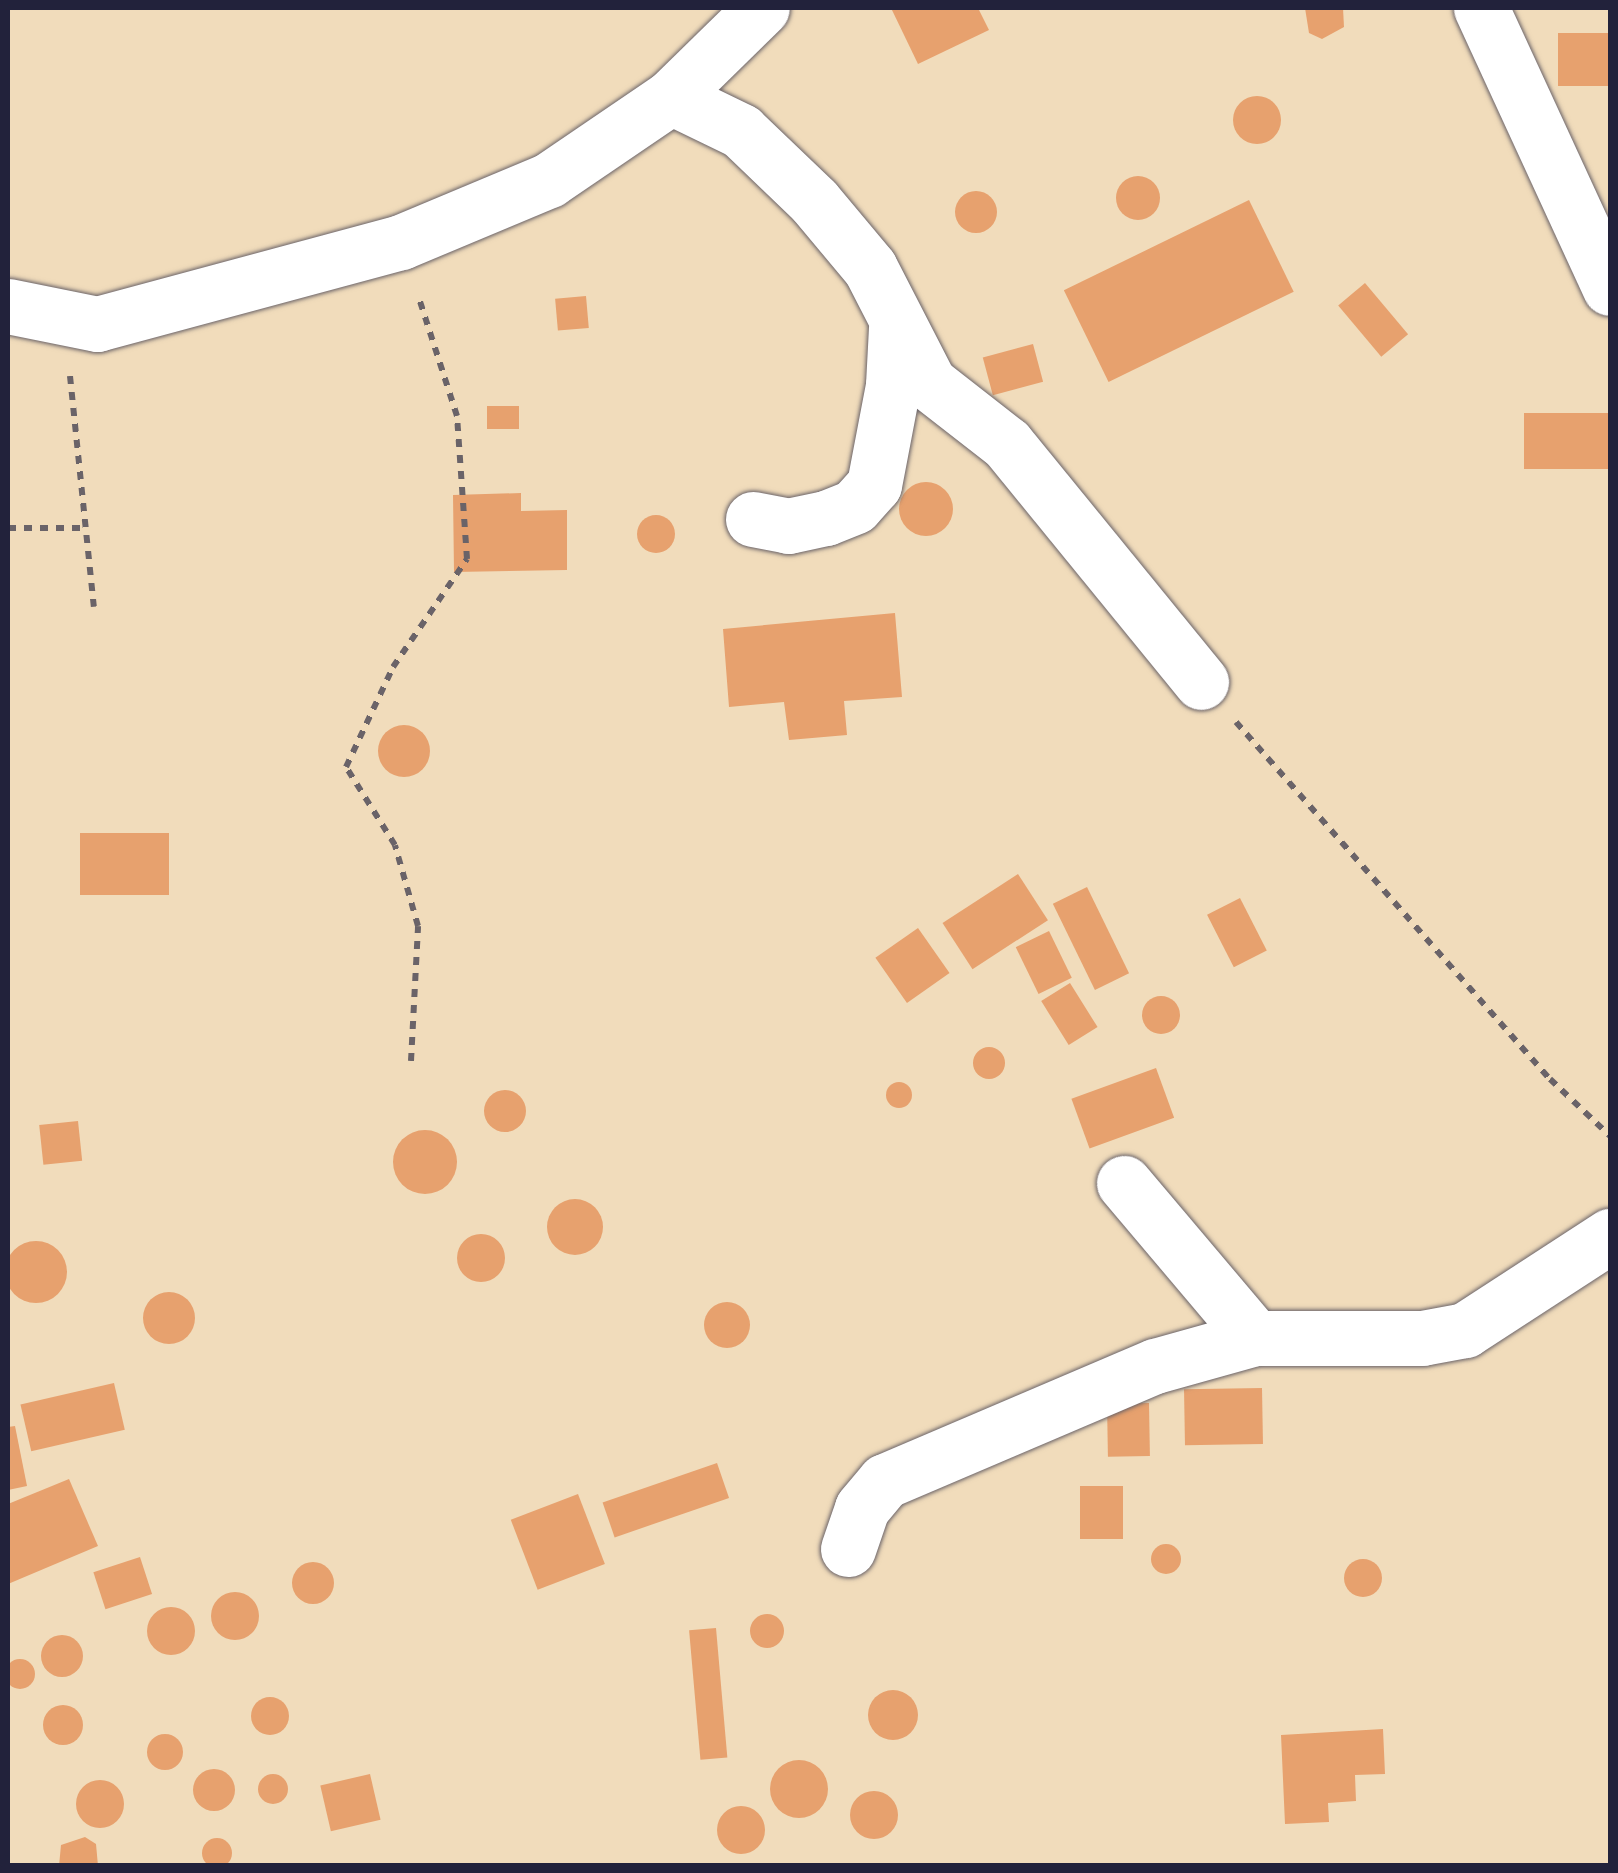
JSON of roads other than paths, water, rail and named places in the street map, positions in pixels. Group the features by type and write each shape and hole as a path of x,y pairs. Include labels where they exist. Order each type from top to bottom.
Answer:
{"street":[{"path":"8,306 96,324 401,242 549,180 671,97 716,30 762,8"},
{"path":"1480,8 1610,288"},
{"path":"671,97 741,131 814,201 870,268 896,327 929,383 1007,444 1201,682"},
{"path":"753,519 804,524 855,506 874,485 893,385 896,327"},
{"path":"1124,1183 1255,1338"},
{"path":"848,1549 862,1508 885,1481 1155,1366 1255,1338 1422,1338 1465,1330 1502,1312 1610,1236"}]}
